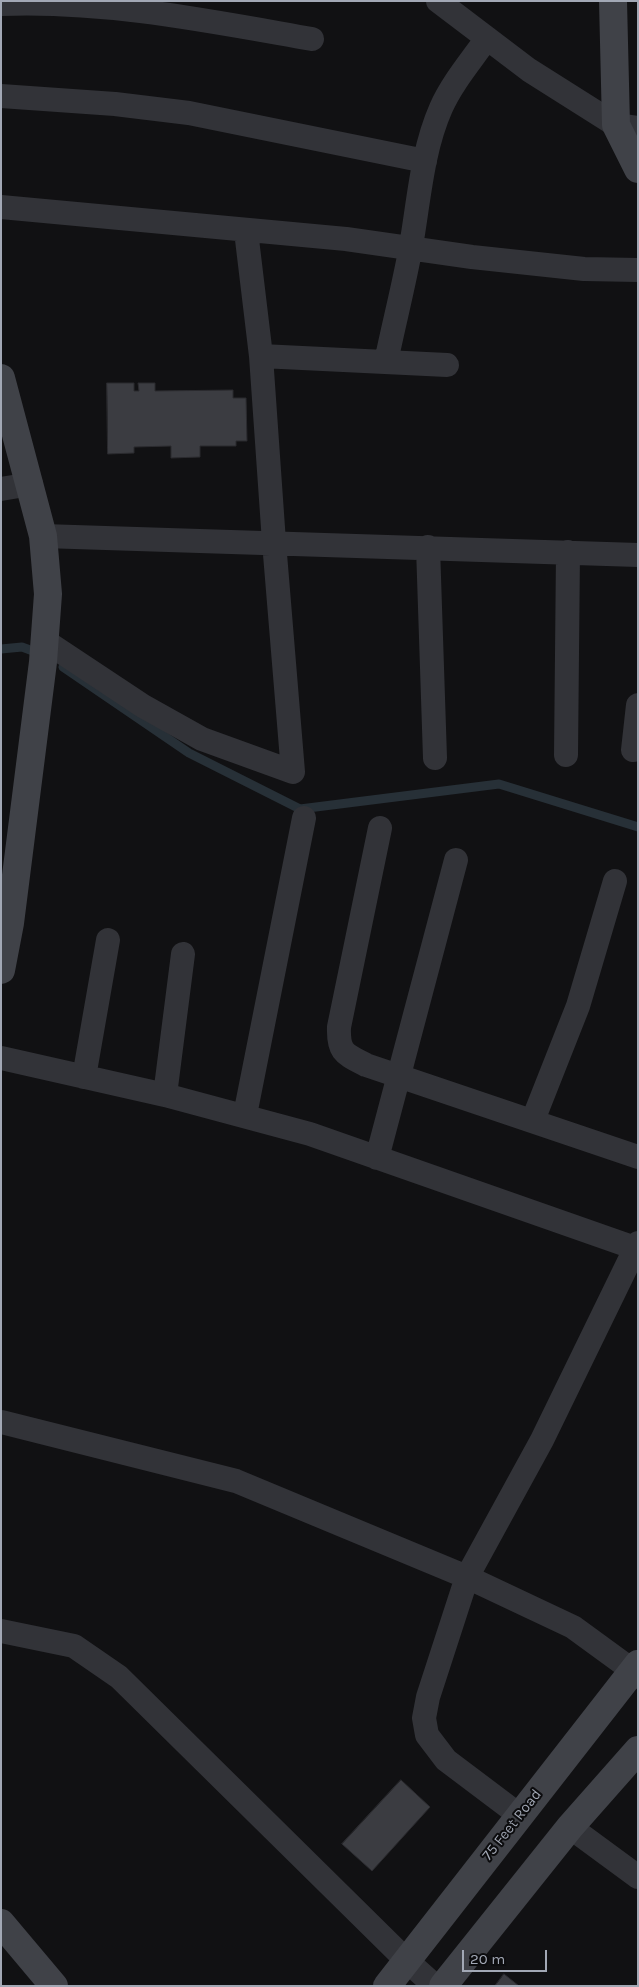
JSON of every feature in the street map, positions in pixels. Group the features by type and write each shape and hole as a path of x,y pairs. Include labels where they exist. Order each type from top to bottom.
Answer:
{"street":[{"path":"438,1 529,70 627,127"},
{"path":"613,1 627,127 638,169"},
{"path":"1,4 62,4 110,7 312,39"},
{"path":"386,362 410,248 424,161 444,102 487,38"},
{"path":"1,96 116,104 189,113 424,161"},
{"path":"1,207 346,240 584,269 638,270"},
{"path":"44,649 202,739 294,772 274,542 261,356 246,231"},
{"path":"261,356 447,365"},
{"path":"1,378 43,536 48,594 44,649 1,970"},
{"path":"1,490 30,484"},
{"path":"43,536 638,555"},
{"path":"428,547 435,758"},
{"path":"566,755 568,552"},
{"path":"633,750 638,704"},
{"path":"245,1115 304,818"},
{"path":"380,828 338,1038 340,1048 346,1055 366,1065 638,1157"},
{"path":"377,1158 456,860"},
{"path":"533,1120 578,1006 615,881"},
{"path":"84,1077 108,940"},
{"path":"165,1095 183,954"},
{"path":"1,1058 165,1095 310,1134 637,1247 542,1440 468,1577 428,1697 424,1718 427,1735 446,1760 519,1815"},
{"path":"1,1422 236,1481 468,1577 573,1627 636,1670"},
{"path":"1,1631 74,1646 119,1677 406,1960 435,1986"},
{"name":"75 Feet Road","path":"387,1986 519,1815 636,1670"},
{"path":"443,1986 570,1827 638,1750"},
{"path":"570,1827 638,1877"},
{"path":"1,1923 54,1986"}],"building":[{"path":"107,383 134,383 134,391 139,391 138,383 155,383 155,391 233,390 233,398 246,398 247,441 236,441 236,446 200,446 200,457 171,458 171,446 134,447 134,453 108,454"},
{"path":"401,1780 430,1807 372,1871 342,1844"},
{"path":"504,1974 519,1986 495,1986"}],"waterway":[{"path":"1,649 22,647 41,654"},
{"path":"63,667 189,753 300,809 499,784 638,827"}]}
